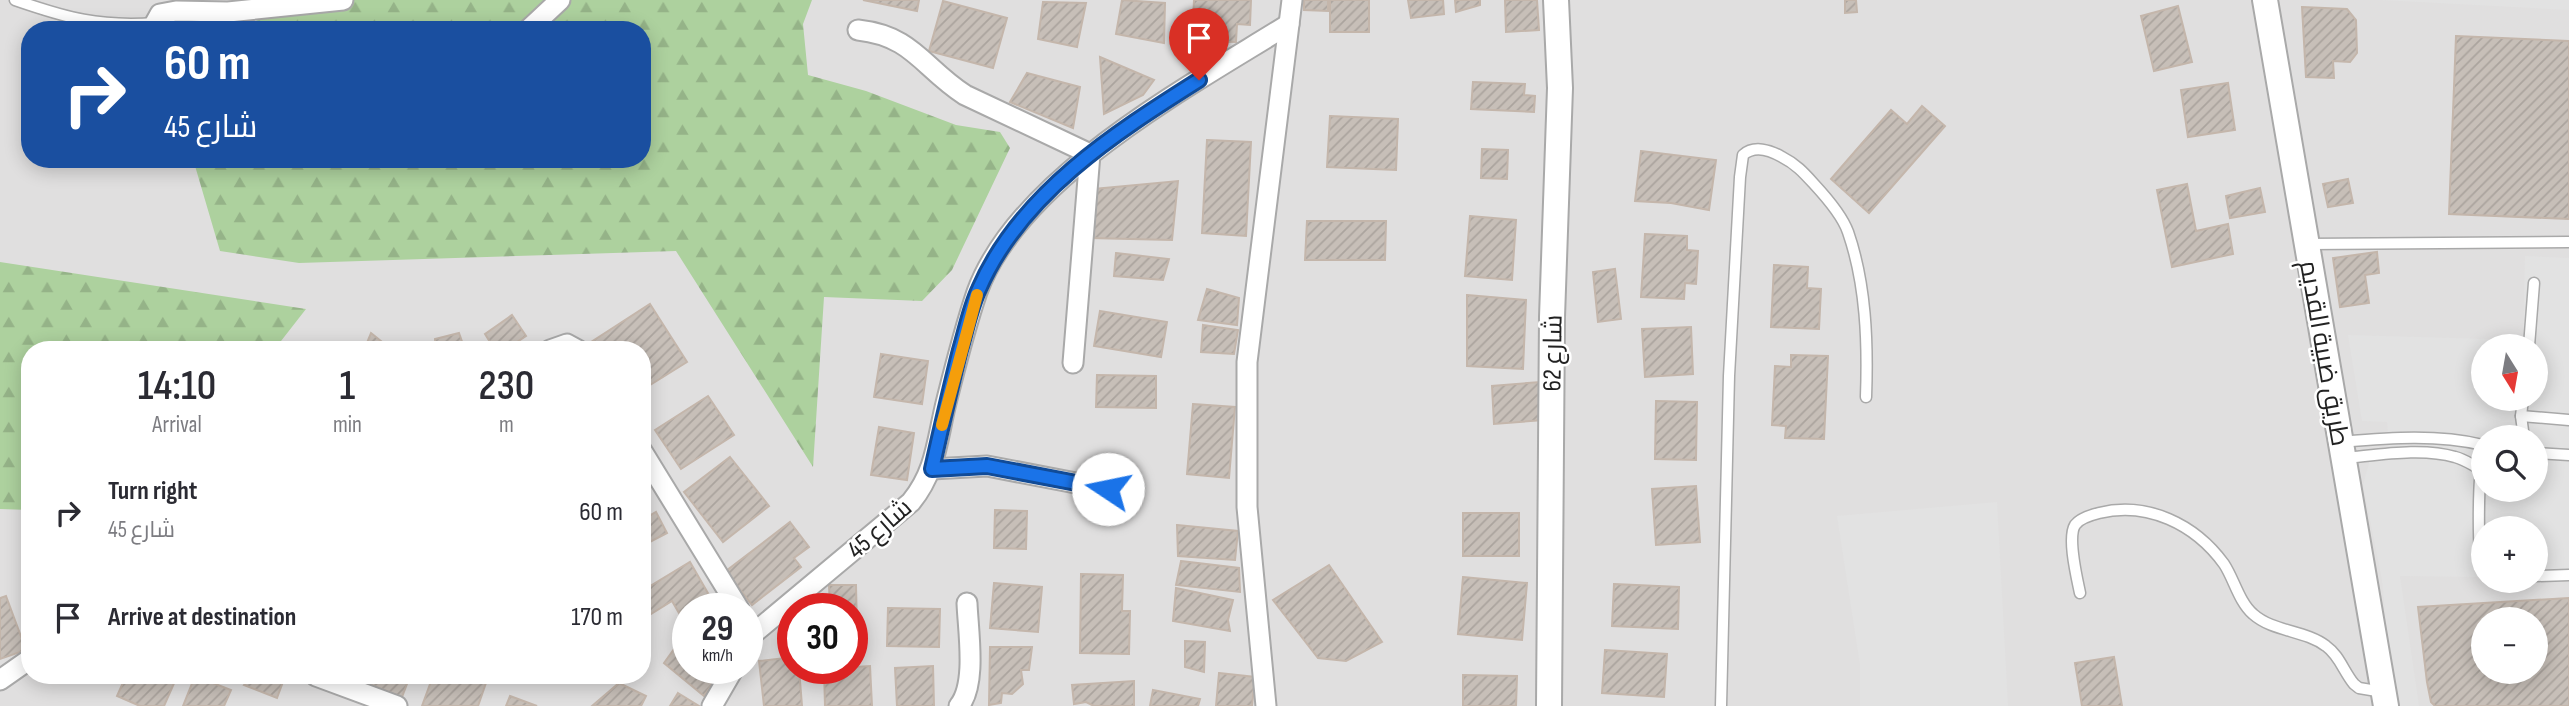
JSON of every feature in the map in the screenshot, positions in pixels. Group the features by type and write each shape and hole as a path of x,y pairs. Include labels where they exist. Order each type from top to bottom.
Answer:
{"street":[{"path":"158,21 160,14 176,11 228,12 342,0"},
{"path":"538,21 560,0"},
{"path":"1266,706 1247,507 1247,362 1292,0"},
{"name":"شارع 62","path":"1549,706 1552,317 1560,88 1556,0"},
{"name":"طريق ضبية القديم","path":"2265,0 2385,699"},
{"name":"شارع 45","path":"763,623 911,502 923,487 932,469 947,401 978,289 1005,241 1019,223 1090,154 1177,94 1289,24"},
{"path":"858,30 891,37 909,47 948,84 965,95 1090,154 1073,363"},
{"path":"651,466 729,593"},
{"path":"932,469 987,466 1108,489"},
{"path":"959,706 965,698 969,684 967,603"},
{"path":"0,680 21,665"},
{"path":"338,684 397,706"},
{"path":"712,706 725,684"},
{"path":"712,706 718,706"}],"lane":[{"path":"15,0 64,18 82,21"},
{"path":"1721,706 1729,376 1740,177 1743,155 1749,150 1765,150 1798,166 1828,199 1848,230 1857,267 1868,345 1866,397"},
{"path":"2307,244 2569,242"},
{"path":"2530,334 2534,283"},
{"path":"2522,411 2522,425"},
{"path":"2521,416 2569,420"},
{"path":"2342,450 2398,437 2448,438 2471,443"},
{"path":"2342,450 2446,455 2471,462"},
{"path":"2548,454 2569,455"},
{"path":"2080,593 2073,555 2073,533 2076,524 2084,518 2113,510 2167,516 2200,537 2224,564 2254,616 2327,646 2354,684 2385,699"},
{"path":"2548,576 2569,575"}],"shaded area":[{"path":"0,0 2569,0 2569,706 0,706"},
{"path":"2381,0 2569,0 2569,10"},
{"path":"2525,256 2569,258 2569,578 2548,577 2548,516 2471,516 2471,577 2400,576 2419,706 2394,706 2382,580 2363,485 2370,460 2390,456 2387,422 2362,421 2348,335 2471,339 2471,411 2548,411 2548,334 2523,334"},
{"path":"1997,502 2008,706 1860,706 1860,665 1837,516"}],"green space":[{"path":"279,0 812,0 803,24 808,75 866,91 956,125 1000,132 1010,148 952,270 922,301 824,297 813,467 676,251 299,263 220,251 196,168 651,168 651,21 256,21"},
{"path":"0,262 306,309 281,341 21,341 21,510 0,509"}],"building":[{"path":"863,0 919,0 917,11"},
{"path":"1122,0 1165,3 1164,43 1116,34"},
{"path":"1194,0 1251,0 1250,25 1237,24 1236,42 1192,41"},
{"path":"1304,0 1328,0 1328,11 1304,10"},
{"path":"1330,0 1369,0 1369,32 1330,32"},
{"path":"1408,0 1443,0 1444,14 1411,18"},
{"path":"1455,0 1480,0 1480,5 1456,12"},
{"path":"1505,0 1537,0 1539,30 1506,32"},
{"path":"1845,0 1856,0 1857,12 1845,13"},
{"path":"943,1 1007,18 993,68 929,51"},
{"path":"1043,2 1086,3 1077,47 1038,39"},
{"path":"2178,6 2192,62 2154,71 2141,16"},
{"path":"2302,7 2347,9 2356,20 2357,53 2350,62 2333,61 2334,78 2306,77"},
{"path":"2456,36 2569,41 2569,219 2449,214"},
{"path":"1100,57 1154,80 1143,95 1104,114"},
{"path":"1027,73 1080,87 1073,128 1010,102"},
{"path":"1473,82 1525,84 1524,95 1535,96 1534,112 1471,109"},
{"path":"2228,83 2235,130 2188,137 2181,90"},
{"path":"1922,106 1945,126 1869,213 1831,179 1891,110 1907,124"},
{"path":"1330,116 1398,119 1396,170 1327,167"},
{"path":"1207,140 1251,142 1246,236 1202,233"},
{"path":"1482,149 1508,150 1507,179 1481,178"},
{"path":"1641,151 1716,160 1709,210 1671,203 1635,201"},
{"path":"2348,179 2353,203 2328,207 2323,184"},
{"path":"1178,181 1172,240 1089,238 1094,189"},
{"path":"2187,184 2196,231 2228,224 2233,254 2172,267 2157,190"},
{"path":"2260,188 2265,212 2230,218 2226,196"},
{"path":"1470,216 1516,220 1512,280 1465,276"},
{"path":"1307,221 1386,221 1385,260 1305,260"},
{"path":"1645,234 1687,236 1687,250 1698,251 1696,284 1685,283 1684,299 1641,297"},
{"path":"2377,252 2379,273 2365,275 2369,303 2340,307 2333,258"},
{"path":"1116,253 1169,259 1163,280 1114,276"},
{"path":"1774,265 1808,267 1807,288 1821,289 1819,329 1771,327"},
{"path":"1615,269 1621,319 1598,322 1593,272"},
{"path":"1207,289 1239,298 1237,325 1198,320"},
{"path":"1467,295 1526,300 1523,369 1467,366"},
{"path":"650,304 687,362 651,384 651,341 593,341"},
{"path":"1100,311 1167,322 1161,357 1094,346"},
{"path":"512,315 526,336 518,341 489,341 485,334"},
{"path":"1203,325 1238,330 1234,354 1201,352"},
{"path":"1691,327 1693,374 1645,377 1642,329"},
{"path":"371,333 381,341 368,341"},
{"path":"459,333 462,341 435,341"},
{"path":"881,354 928,361 922,404 874,397"},
{"path":"1791,355 1828,356 1824,439 1785,438 1786,426 1772,425 1775,366 1791,367"},
{"path":"1097,375 1156,376 1156,408 1096,407"},
{"path":"1540,382 1543,420 1494,424 1492,386"},
{"path":"708,396 734,435 681,469 655,430"},
{"path":"1656,401 1697,402 1696,460 1655,459"},
{"path":"1193,404 1235,407 1229,478 1187,474"},
{"path":"879,427 914,433 907,480 871,475"},
{"path":"730,457 769,506 723,542 684,492"},
{"path":"1696,486 1700,542 1656,545 1652,489"},
{"path":"995,510 1027,511 1026,549 994,548"},
{"path":"656,512 667,533 651,541 651,515"},
{"path":"1463,513 1519,513 1519,556 1463,556"},
{"path":"790,522 809,547 794,558 801,567 763,596 763,593 743,593 726,571"},
{"path":"1177,525 1238,531 1235,560 1178,556"},
{"path":"1181,561 1239,568 1240,592 1176,585"},
{"path":"690,562 708,593 672,593 672,601 651,614 651,586"},
{"path":"1329,565 1382,642 1346,661 1318,658 1273,600"},
{"path":"1081,574 1123,575 1122,611 1130,611 1129,654 1080,653"},
{"path":"1463,577 1527,583 1522,640 1458,634"},
{"path":"994,583 1042,587 1038,632 990,628"},
{"path":"1614,584 1679,587 1678,629 1612,626"},
{"path":"829,585 856,585 856,593 829,593"},
{"path":"1176,588 1233,600 1228,620 1230,631 1173,621"},
{"path":"6,596 21,636 21,652 0,659 0,598"},
{"path":"2569,598 2569,706 2435,706 2431,702 2418,607"},
{"path":"888,608 940,609 939,647 887,646"},
{"path":"1185,641 1205,642 1204,672 1185,667"},
{"path":"990,647 1032,647 1029,670 1021,670 1023,684 1012,694 1002,693 1001,703 989,705"},
{"path":"1605,650 1667,654 1664,697 1602,693"},
{"path":"672,652 672,670 664,663"},
{"path":"2114,657 2122,706 2082,706 2075,663"},
{"path":"777,659 777,684 800,684 802,706 764,706 763,661"},
{"path":"868,666 872,706 825,706 824,684 868,684"},
{"path":"933,666 934,706 897,706 895,668"},
{"path":"1219,673 1255,677 1252,706 1216,706"},
{"path":"1463,675 1517,676 1516,706 1463,706"},
{"path":"1134,681 1134,706 1094,706 1086,702 1074,704 1072,685"},
{"path":"122,684 174,684 164,706 140,706 117,696"},
{"path":"192,684 216,684 231,690 224,706 183,706"},
{"path":"245,684 282,684 277,698"},
{"path":"369,684 407,684 402,697"},
{"path":"430,684 486,684 478,706 422,706"},
{"path":"618,684 646,696 641,706 592,706"},
{"path":"689,684 712,684 704,696"},
{"path":"1153,690 1200,699 1198,706 1150,706"},
{"path":"678,693 699,706 670,706"},
{"path":"510,696 537,706 506,706"}],"slow traffic":[{"path":"942,425 965,331 977,295"}],"route":[{"path":"1108,489 987,466 932,469 947,401 978,289 1005,241 1027,214 1090,154 1199,80"}]}
